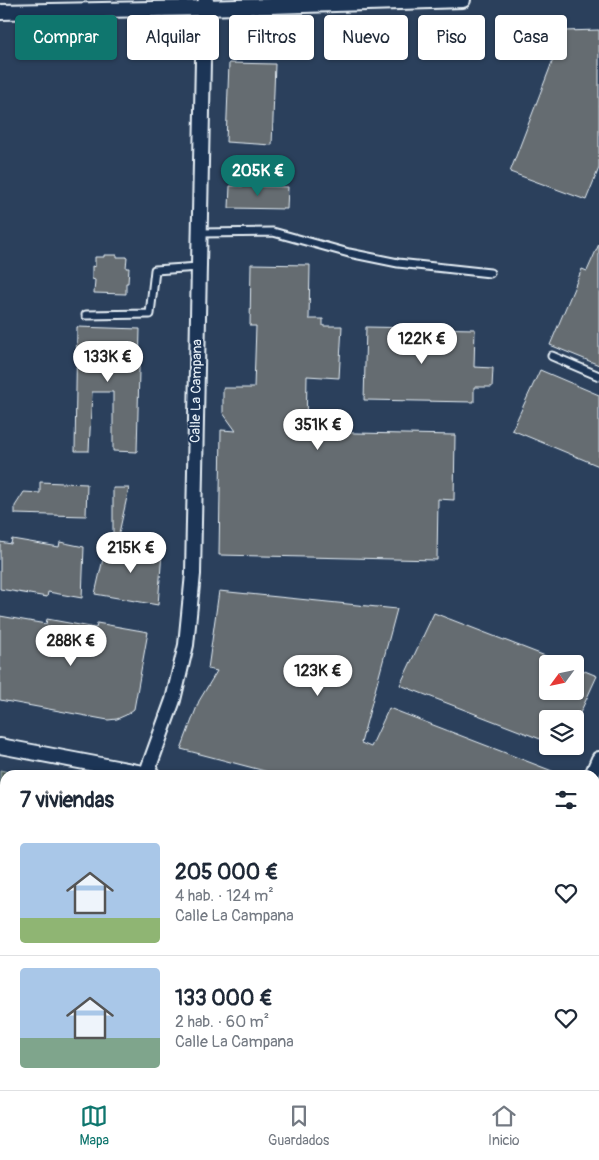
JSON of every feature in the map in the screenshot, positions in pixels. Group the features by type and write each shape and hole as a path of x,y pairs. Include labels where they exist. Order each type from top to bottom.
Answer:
{"street":[{"path":"0,12 205,4 462,0"},
{"name":"Calle La Campana","path":"149,770 173,700 186,645 192,574 205,4"},
{"path":"0,746 127,770"}],"lane":[{"path":"199,233 273,232 349,253 398,263 490,273"},
{"path":"86,315 150,314 155,270 199,267"},
{"path":"552,356 599,376"}],"building":[{"path":"599,30 599,168 586,200 510,172 553,60 567,60 567,31"},
{"path":"229,63 275,64 272,145 226,142"},
{"path":"230,186 288,187 287,209 229,208"},
{"path":"599,244 599,365 550,345 582,269 587,271"},
{"path":"104,255 127,257 126,268 129,268 126,294 94,293 95,280 92,279 92,266 95,267 95,257 104,257"},
{"path":"251,264 310,265 309,319 323,319 323,326 342,326 339,378 307,376 306,432 455,435 454,500 438,499 437,560 219,555 221,430 236,431 223,413 223,388 254,388 256,326 250,326"},
{"path":"77,327 140,329 137,452 113,451 113,392 92,392 89,451 75,451"},
{"path":"366,327 475,329 474,367 493,368 492,387 474,387 474,402 364,400"},
{"path":"540,370 599,395 599,466 512,430"},
{"path":"40,482 87,484 86,516 15,514 15,506 24,492 40,493"},
{"path":"113,488 129,488 119,533 113,533"},
{"path":"12,539 59,547 60,542 84,547 82,598 48,592 47,597 0,589 0,542 11,544"},
{"path":"111,544 162,552 158,605 95,594 105,550 109,551"},
{"path":"219,591 397,609 361,743 371,747 389,708 550,770 261,770 181,749 199,701 217,671 208,669"},
{"path":"434,613 543,655 539,655 539,700 584,700 584,671 597,676 581,710 539,710 539,739 400,685"},
{"path":"0,616 46,624 47,619 96,628 97,623 148,632 134,709 117,719 108,720 0,700"}]}
